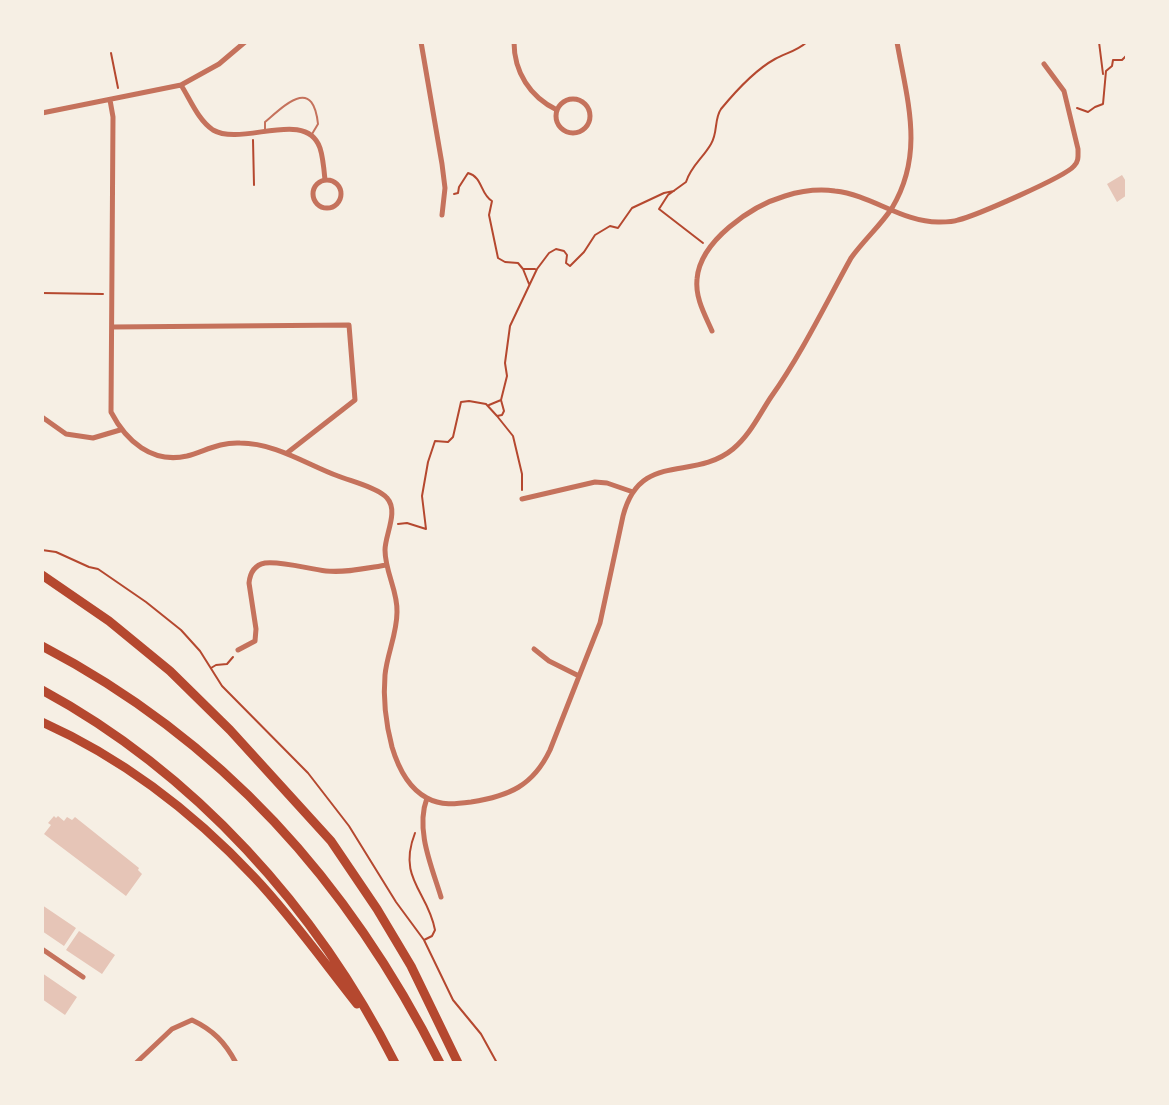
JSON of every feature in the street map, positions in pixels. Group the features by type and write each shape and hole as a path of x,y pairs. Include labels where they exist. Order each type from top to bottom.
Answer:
{"highway":[{"path":"42,575 109,621 170,671 230,730 331,841 377,909 411,966 458,1063"},
{"path":"42,646 110,685 158,718 221,770 276,822 339,897 368,938 440,1063"},
{"path":"42,690 93,721 149,761 191,795 228,830 269,874 334,958 381,1034 395,1063"},
{"path":"42,722 68,734 144,780 210,834 254,877 291,920 381,1034"}],"street":[{"path":"42,113 181,84 219,63 244,42"},
{"path":"421,42 442,164 444,188 442,215"},
{"path":"514,42 518,66 533,95 544,104 557,110"},
{"path":"110,100 113,117 111,412 120,430 133,443 149,453 168,457 185,456 220,444 241,443 287,453 332,474 378,491 387,497 392,510 385,541 387,565 398,613 385,674 388,726 400,766 409,783 427,798 440,803 463,803 507,794 525,783 545,759 605,607 623,516 633,492 642,481 655,474 705,464 721,458 741,441 784,380 851,258 891,209 906,177 912,147 910,117 897,42"},
{"path":"712,332 698,301 696,280 700,263 708,247 749,214 786,195 811,191 835,191 858,195 916,219 938,222 956,221 1074,167 1078,159 1078,149 1064,91 1044,64"},
{"path":"181,84 203,122 225,135 292,129 303,130 311,135 320,149 325,180"},
{"path":"568,99 576,99 588,108 589,123 585,129 570,134 558,125 555,117 557,110 561,103 568,99"},
{"path":"325,180 339,185 342,192 337,206 330,209 322,208 313,196 318,183 325,180"},
{"path":"112,327 349,325 355,400 287,453"},
{"path":"42,417 66,434 93,438 120,430"},
{"path":"522,499 596,482 613,484 633,492"},
{"path":"237,650 255,641 256,629 249,583 250,576 257,567 265,563 337,571 387,565"},
{"path":"534,649 549,661 579,676"},
{"path":"427,798 424,806 427,852 441,897"},
{"path":"42,949 83,976"},
{"path":"136,1063 172,1029 192,1020 209,1028 230,1051 236,1063"}],"lane":[{"path":"266,132 265,122 290,100 297,98 309,101 317,111 318,124 311,135"}],"path":[{"path":"704,244 659,209 664,200 686,182 688,174 710,146 715,138 721,109 736,90 775,59 789,54 807,42"},
{"path":"1099,42 1104,77"},
{"path":"111,53 120,98"},
{"path":"1077,108 1088,112 1102,104 1106,70 1112,66 1113,60 1122,60 1127,56"},
{"path":"253,134 254,185"},
{"path":"454,195 458,193 468,173 478,178 488,199 492,201 489,215 498,258 505,262 514,261 523,269 529,285"},
{"path":"497,416 502,415 504,411 501,400 507,376 505,363 508,333 537,269 549,253 556,249 564,251 570,266 584,252 595,235 610,226 618,228 632,208 664,193 674,191"},
{"path":"523,269 537,269"},
{"path":"42,293 112,294"},
{"path":"489,405 501,400"},
{"path":"390,522 426,529 422,496 426,472 435,441 452,441 461,402 477,401 489,405 513,436 522,474 522,499"},
{"path":"42,550 57,552 98,569 146,602 181,630 201,651 222,686 293,756 336,808 396,902 424,940 453,1000 481,1034 497,1063"},
{"path":"211,668 227,664 237,650"},
{"path":"424,826 415,832 408,864 411,876 434,925 435,934 424,940"}],"building":[{"path":"1122,175 1127,183 1127,195 1117,202 1107,184"},
{"path":"54,816 64,821 67,817 72,820 75,817 139,868 142,874 126,896 44,834 51,825 48,823"},
{"path":"42,905 76,928 64,946 42,931"},
{"path":"79,931 115,955 102,974 66,950"},
{"path":"42,973 77,997 65,1015 42,999"}]}
